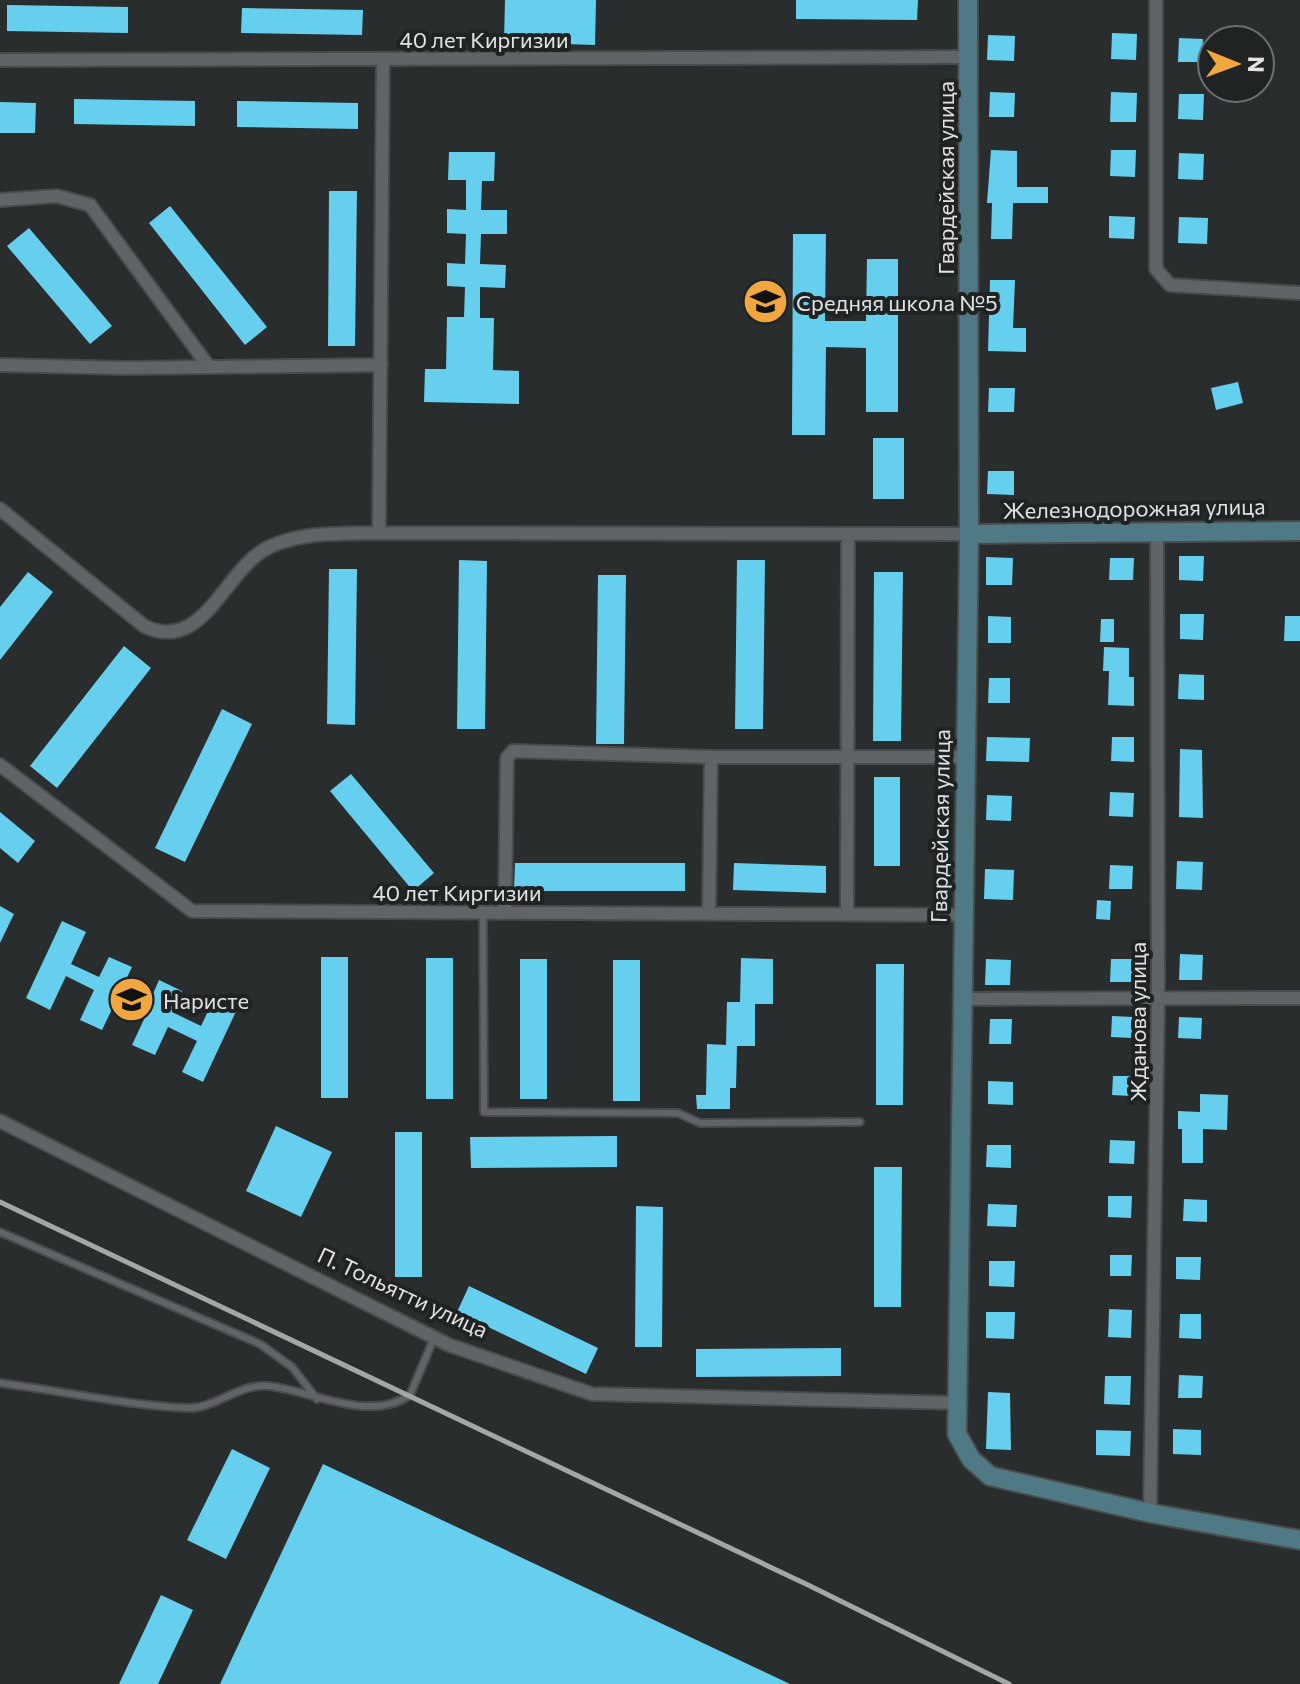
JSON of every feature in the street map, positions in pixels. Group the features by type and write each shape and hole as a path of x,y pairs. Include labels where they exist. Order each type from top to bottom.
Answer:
{"street":[{"name":"Гвардейская улица","path":"968,0 969,534 957,1434 971,1459 990,1476 1150,1513"},
{"path":"1156,0 1156,269 1170,285 1300,293"},
{"name":"40 лет Киргизии","path":"0,60 968,57"},
{"path":"379,533 383,59"},
{"path":"0,200 57,196 90,205 209,367"},
{"path":"0,365 381,365"},
{"path":"0,509 144,626 162,634 178,633 197,622 265,549 293,537 379,533 969,534"},
{"name":"Жданова улица","path":"1150,1513 1158,999 1157,531"},
{"name":"Железнодорожная улица","path":"969,534 1300,531"},
{"path":"847,914 848,534"},
{"path":"505,912 509,753 517,749 711,757 965,757"},
{"path":"709,913 711,757"},
{"name":"40 лет Киргизии","path":"0,765 192,911 962,915"},
{"path":"964,999 1300,998"},
{"name":"П. Тольятти улица","path":"0,1121 434,1338 592,1394 958,1403"},
{"path":"1150,1513 1300,1540"}],"lane":[{"path":"483,912 484,1112 678,1113 700,1123 860,1122"},
{"path":"0,1232 260,1344 292,1367 317,1399"},
{"path":"0,1383 188,1408 256,1386 271,1386 317,1399 383,1406 400,1402 410,1395 434,1338"}],"building":[{"path":"505,0 596,0 595,45 504,42"},
{"path":"796,0 918,0 917,20 796,19"},
{"path":"7,5 128,7 128,33 7,31"},
{"path":"242,8 363,10 362,35 241,33"},
{"path":"1112,33 1137,34 1136,60 1111,59"},
{"path":"988,35 1015,36 1014,61 987,60"},
{"path":"1179,38 1196,39 1196,62 1178,62"},
{"path":"990,92 1015,93 1014,117 989,117"},
{"path":"1111,92 1137,93 1136,122 1110,122"},
{"path":"1179,94 1196,94 1196,104 1204,104 1203,120 1178,119"},
{"path":"74,99 195,101 195,126 74,124"},
{"path":"237,101 358,103 358,129 237,127"},
{"path":"0,102 36,103 35,133 0,133"},
{"path":"991,150 1017,151 1017,187 1048,187 1048,203 1013,203 1012,239 991,239 992,203 987,203"},
{"path":"1111,150 1136,150 1135,177 1110,176"},
{"path":"449,152 495,152 494,181 482,181 481,210 507,210 507,234 481,234 480,264 506,265 505,288 480,287 480,318 494,318 493,370 519,371 519,404 424,402 425,369 446,369 447,317 464,317 465,287 447,286 447,263 465,264 466,234 447,233 447,209 466,210 466,180 448,180"},
{"path":"1179,153 1204,154 1203,180 1178,179"},
{"path":"329,191 357,191 355,346 328,346"},
{"path":"170,206 267,327 245,345 149,223"},
{"path":"1109,216 1135,217 1134,239 1109,238"},
{"path":"1179,217 1208,218 1207,244 1178,243"},
{"path":"29,228 112,326 90,344 7,246"},
{"path":"793,234 826,234 825,321 866,321 867,259 898,259 898,412 866,412 866,348 826,347 825,435 792,435"},
{"path":"990,280 1015,280 1013,328 1026,328 1026,352 988,351"},
{"path":"1238,382 1243,403 1216,410 1211,388"},
{"path":"989,388 1015,388 1014,412 988,412"},
{"path":"873,438 904,438 904,499 873,499"},
{"path":"988,471 1014,471 1014,495 987,494"},
{"path":"1179,556 1204,556 1203,581 1179,580"},
{"path":"986,557 1013,558 1012,585 986,585"},
{"path":"1110,558 1134,558 1133,580 1109,580"},
{"path":"459,560 487,561 485,729 457,729"},
{"path":"737,560 765,560 763,729 735,729"},
{"path":"329,569 357,569 355,725 327,724"},
{"path":"28,572 53,592 0,660 0,607"},
{"path":"874,572 903,572 901,741 873,741"},
{"path":"598,575 626,575 624,744 596,744"},
{"path":"1180,614 1204,614 1203,640 1180,639"},
{"path":"988,616 1011,617 1011,643 988,643"},
{"path":"1285,616 1300,616 1300,641 1284,641"},
{"path":"1101,619 1114,619 1114,642 1100,642"},
{"path":"124,646 151,668 57,788 30,766"},
{"path":"1104,647 1129,648 1129,677 1134,677 1134,706 1108,705 1109,671 1103,671"},
{"path":"1179,674 1204,675 1204,700 1178,699"},
{"path":"989,678 1010,678 1010,703 988,703"},
{"path":"222,709 252,724 185,862 155,848"},
{"path":"987,737 1030,738 1029,762 986,761"},
{"path":"1112,737 1134,737 1134,762 1111,761"},
{"path":"1180,749 1202,750 1203,818 1179,817"},
{"path":"351,774 434,873 413,891 330,791"},
{"path":"874,777 900,777 900,866 874,866"},
{"path":"1110,792 1134,793 1133,817 1109,816"},
{"path":"987,795 1012,796 1011,821 986,820"},
{"path":"0,812 35,841 18,863 0,848"},
{"path":"1177,861 1203,862 1202,890 1176,889"},
{"path":"515,863 685,863 685,891 514,891"},
{"path":"734,863 826,866 826,893 733,890"},
{"path":"1110,865 1133,866 1132,889 1109,889"},
{"path":"985,869 1014,870 1013,900 984,899"},
{"path":"1097,900 1111,901 1110,920 1096,919"},
{"path":"0,906 14,914 0,943"},
{"path":"62,921 86,932 71,964 99,977 109,957 132,967 121,990 149,1003 159,980 182,991 172,1012 201,1026 216,994 239,1005 203,1082 182,1072 197,1041 168,1027 155,1055 132,1045 146,1015 116,1001 102,1030 80,1020 94,990 66,976 50,1010 26,998"},
{"path":"1180,954 1203,955 1202,980 1179,980"},
{"path":"321,957 348,957 348,1098 321,1098"},
{"path":"426,958 453,958 453,1099 426,1099"},
{"path":"741,958 773,959 773,1004 755,1004 755,1046 737,1046 736,1088 730,1088 730,1109 697,1109 696,1095 706,1095 707,1044 726,1045 727,1002 740,1002"},
{"path":"520,959 547,959 547,1099 520,1099"},
{"path":"986,959 1011,960 1010,985 985,985"},
{"path":"1111,959 1133,959 1133,982 1110,982"},
{"path":"613,960 640,960 640,1101 613,1101"},
{"path":"876,964 904,964 903,1105 876,1105"},
{"path":"1112,1016 1133,1017 1132,1038 1111,1037"},
{"path":"1179,1017 1202,1018 1201,1039 1178,1038"},
{"path":"990,1019 1012,1019 1011,1044 989,1044"},
{"path":"1113,1076 1132,1076 1131,1096 1112,1095"},
{"path":"988,1081 1013,1082 1013,1105 988,1104"},
{"path":"1200,1094 1228,1095 1227,1130 1203,1129 1203,1163 1182,1163 1182,1129 1178,1129 1178,1111 1200,1112"},
{"path":"276,1126 332,1152 301,1217 246,1191"},
{"path":"395,1132 422,1132 422,1277 395,1277"},
{"path":"617,1136 617,1167 471,1168 470,1137"},
{"path":"1110,1140 1135,1141 1134,1164 1109,1163"},
{"path":"987,1145 1011,1145 1011,1168 986,1167"},
{"path":"874,1167 902,1167 901,1307 874,1307"},
{"path":"1108,1196 1132,1196 1131,1218 1108,1217"},
{"path":"1184,1199 1207,1200 1207,1222 1183,1221"},
{"path":"988,1204 1017,1205 1016,1227 987,1226"},
{"path":"636,1206 663,1207 662,1347 635,1347"},
{"path":"1110,1255 1132,1255 1131,1276 1110,1276"},
{"path":"1176,1257 1201,1257 1200,1280 1176,1279"},
{"path":"989,1261 1015,1261 1014,1287 989,1286"},
{"path":"469,1286 598,1348 586,1374 457,1312"},
{"path":"1109,1309 1132,1310 1131,1338 1108,1337"},
{"path":"986,1312 1015,1312 1014,1339 986,1338"},
{"path":"1180,1314 1201,1314 1201,1339 1179,1338"},
{"path":"841,1348 841,1376 696,1377 696,1349"},
{"path":"1179,1375 1203,1376 1202,1398 1178,1398"},
{"path":"1105,1376 1131,1376 1130,1405 1104,1404"},
{"path":"988,1392 1010,1393 1011,1450 986,1449"},
{"path":"1173,1429 1201,1430 1201,1455 1173,1454"},
{"path":"1096,1430 1131,1431 1130,1456 1096,1455"},
{"path":"232,1449 270,1468 226,1559 187,1540"},
{"path":"323,1464 790,1684 220,1684"},
{"path":"161,1595 193,1610 158,1684 119,1684"}],"railway":[{"path":"0,1202 806,1584 1009,1684"}],"place":[{"name":"Средняя школа №5","path":"765,302"},
{"name":"Наристе","path":"132,1000"}]}
